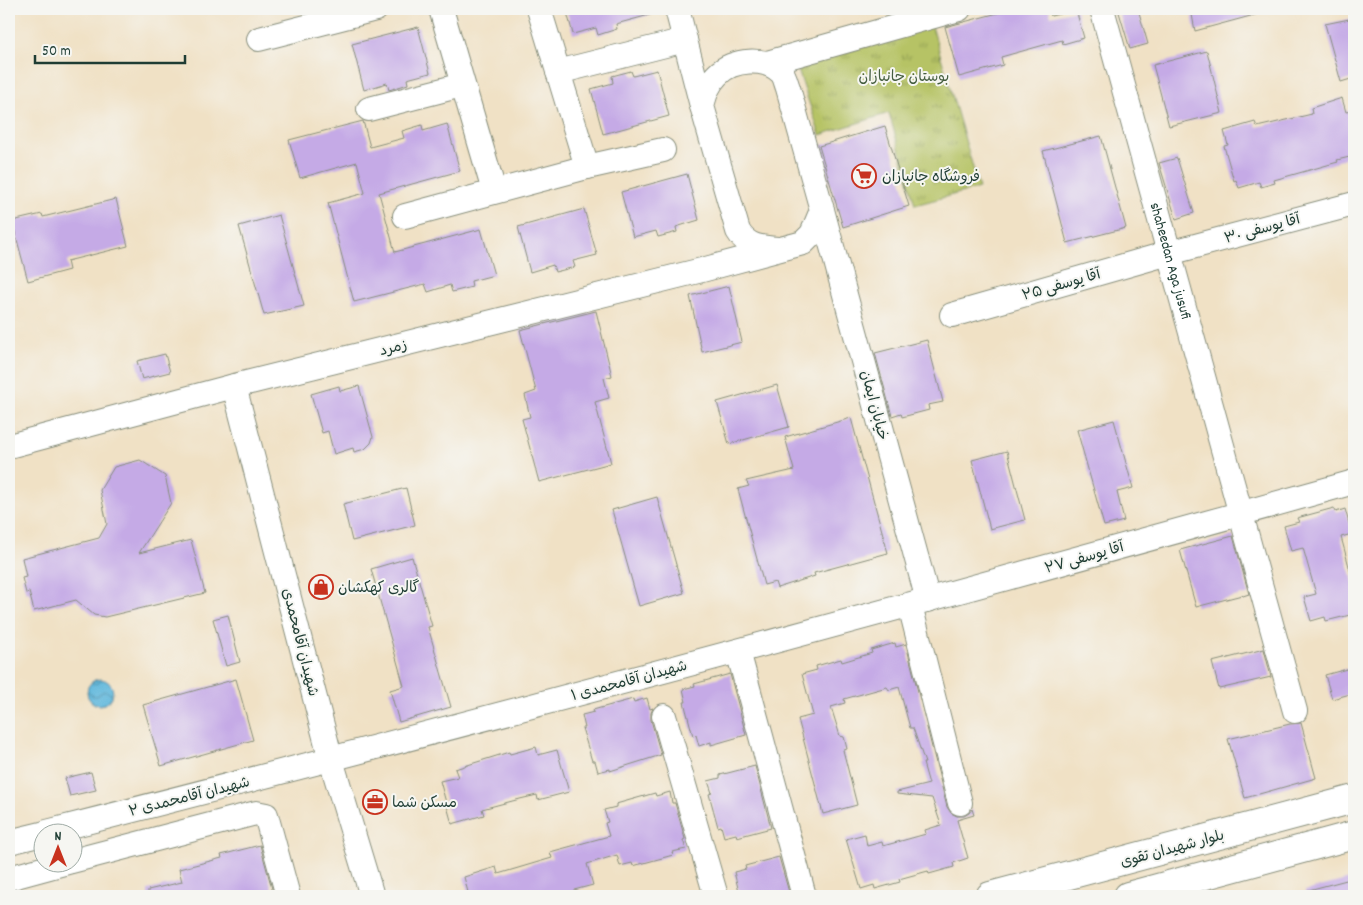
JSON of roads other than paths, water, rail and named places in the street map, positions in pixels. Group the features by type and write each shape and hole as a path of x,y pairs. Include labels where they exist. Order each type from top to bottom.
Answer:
{"main road":[{"name":"بلوار شهیدان تقوی","path":"990,896 1354,799"},
{"path":"1139,895 1354,835"}],"street":[{"path":"259,38 376,9"},
{"path":"440,9 494,192"},
{"path":"539,9 587,167"},
{"path":"677,9 702,106 738,231 742,240 748,244 778,249"},
{"path":"702,106 708,86 719,73 734,64 753,61 767,63 959,9"},
{"name":"shaheedan Aga jusufi","path":"1102,9 1295,711"},
{"path":"558,72 685,40"},
{"name":"خیابان ایمان","path":"767,63 782,74 788,88 822,210 919,602 960,803"},
{"path":"369,109 462,85"},
{"path":"406,216 587,167 663,150"},
{"name":"آقا یوسفی ۳۰","path":"1169,253 1354,204"},
{"path":"803,242 812,234 822,210"},
{"path":"702,270 720,260 730,250 736,240 738,231"},
{"name":"زمرد","path":"9,446 234,386 702,270 803,242 820,239 826,241 831,246"},
{"name":"آقا یوسفی ۲۵","path":"952,315 1169,253"},
{"name":"شهیدان آقامحمدی","path":"234,386 331,760 372,896"},
{"name":"آقا یوسفی ۲۷","path":"919,602 1354,482"},
{"name":"شهیدان آقامحمدی ۱","path":"331,760 919,602"},
{"path":"738,651 804,896"},
{"path":"664,716 716,896"},
{"name":"شهیدان آقامحمدی ۲","path":"82,823 331,760"},
{"path":"82,858 256,813 266,815 288,896"},
{"path":"9,842 32,836"},
{"path":"9,878 32,872"}],"water":[{"path":"100,679 109,683 113,692 109,701 100,705 91,701 87,692 91,683"}],"place":[{"name":"فروشگاه جانبازان","path":"864,176"},
{"name":"گالری کهکشان","path":"321,587"},
{"name":"مسکن شما","path":"375,802"}],"park label":[{"name":"بوستان جانبازان","path":"904,76"}]}
